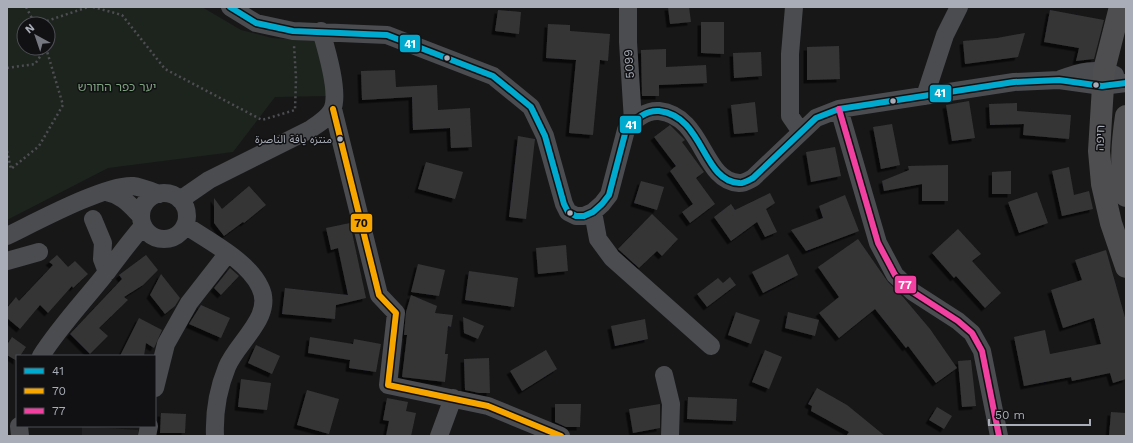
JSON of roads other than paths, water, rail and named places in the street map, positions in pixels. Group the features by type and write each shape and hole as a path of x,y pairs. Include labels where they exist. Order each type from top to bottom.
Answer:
{"highway":[{"name":"חיפה","path":"1120,7 1103,78 1099,151 1102,184 1111,223 1126,267"},
{"name":"חיפה","path":"1126,116 1122,148 1123,181 1126,196"}],"street":[{"path":"230,7 256,23 293,31 322,31 387,35 493,76 531,107 545,136 564,204 568,212 576,216 584,216 593,212 609,195 626,130 633,121 643,114 655,111 666,112 678,117 688,126 714,168 728,181 740,184 753,178 816,118 839,109 1014,82 1103,78 1126,81"},
{"name":"5099","path":"628,7 628,42 633,121"},
{"path":"794,7 790,54 790,116 801,132"},
{"path":"925,96 945,34 959,7"},
{"path":"322,31 334,83 333,108 379,295 396,312 388,385 488,406 560,436"},
{"path":"180,200 209,180 324,121 333,108"},
{"path":"839,109 878,243 895,275 913,292 958,320 972,333 982,351 999,436"},
{"path":"7,236 89,197 119,187 132,186 159,194 171,194 180,200 187,212 185,225 177,236 164,240 151,236 142,221 126,201 114,193 106,192"},
{"path":"42,355 71,313 107,272 126,246 142,221 144,204 148,199 159,194"},
{"path":"593,212 598,239 612,258 711,346"},
{"path":"93,219 103,243 102,260 107,272"},
{"path":"185,225 228,253 250,272 260,286 264,298 263,311 227,366 218,392 215,436"},
{"path":"7,261 39,252"},
{"path":"156,384 166,344 189,303 228,253"},
{"path":"664,375 671,404 670,436"},
{"path":"439,436 453,398"}],"place":[{"name":"منتزه يافة الناصرة","path":"340,139"}],"park label":[{"name":"יער כפר החורש","path":"117,87"}]}
